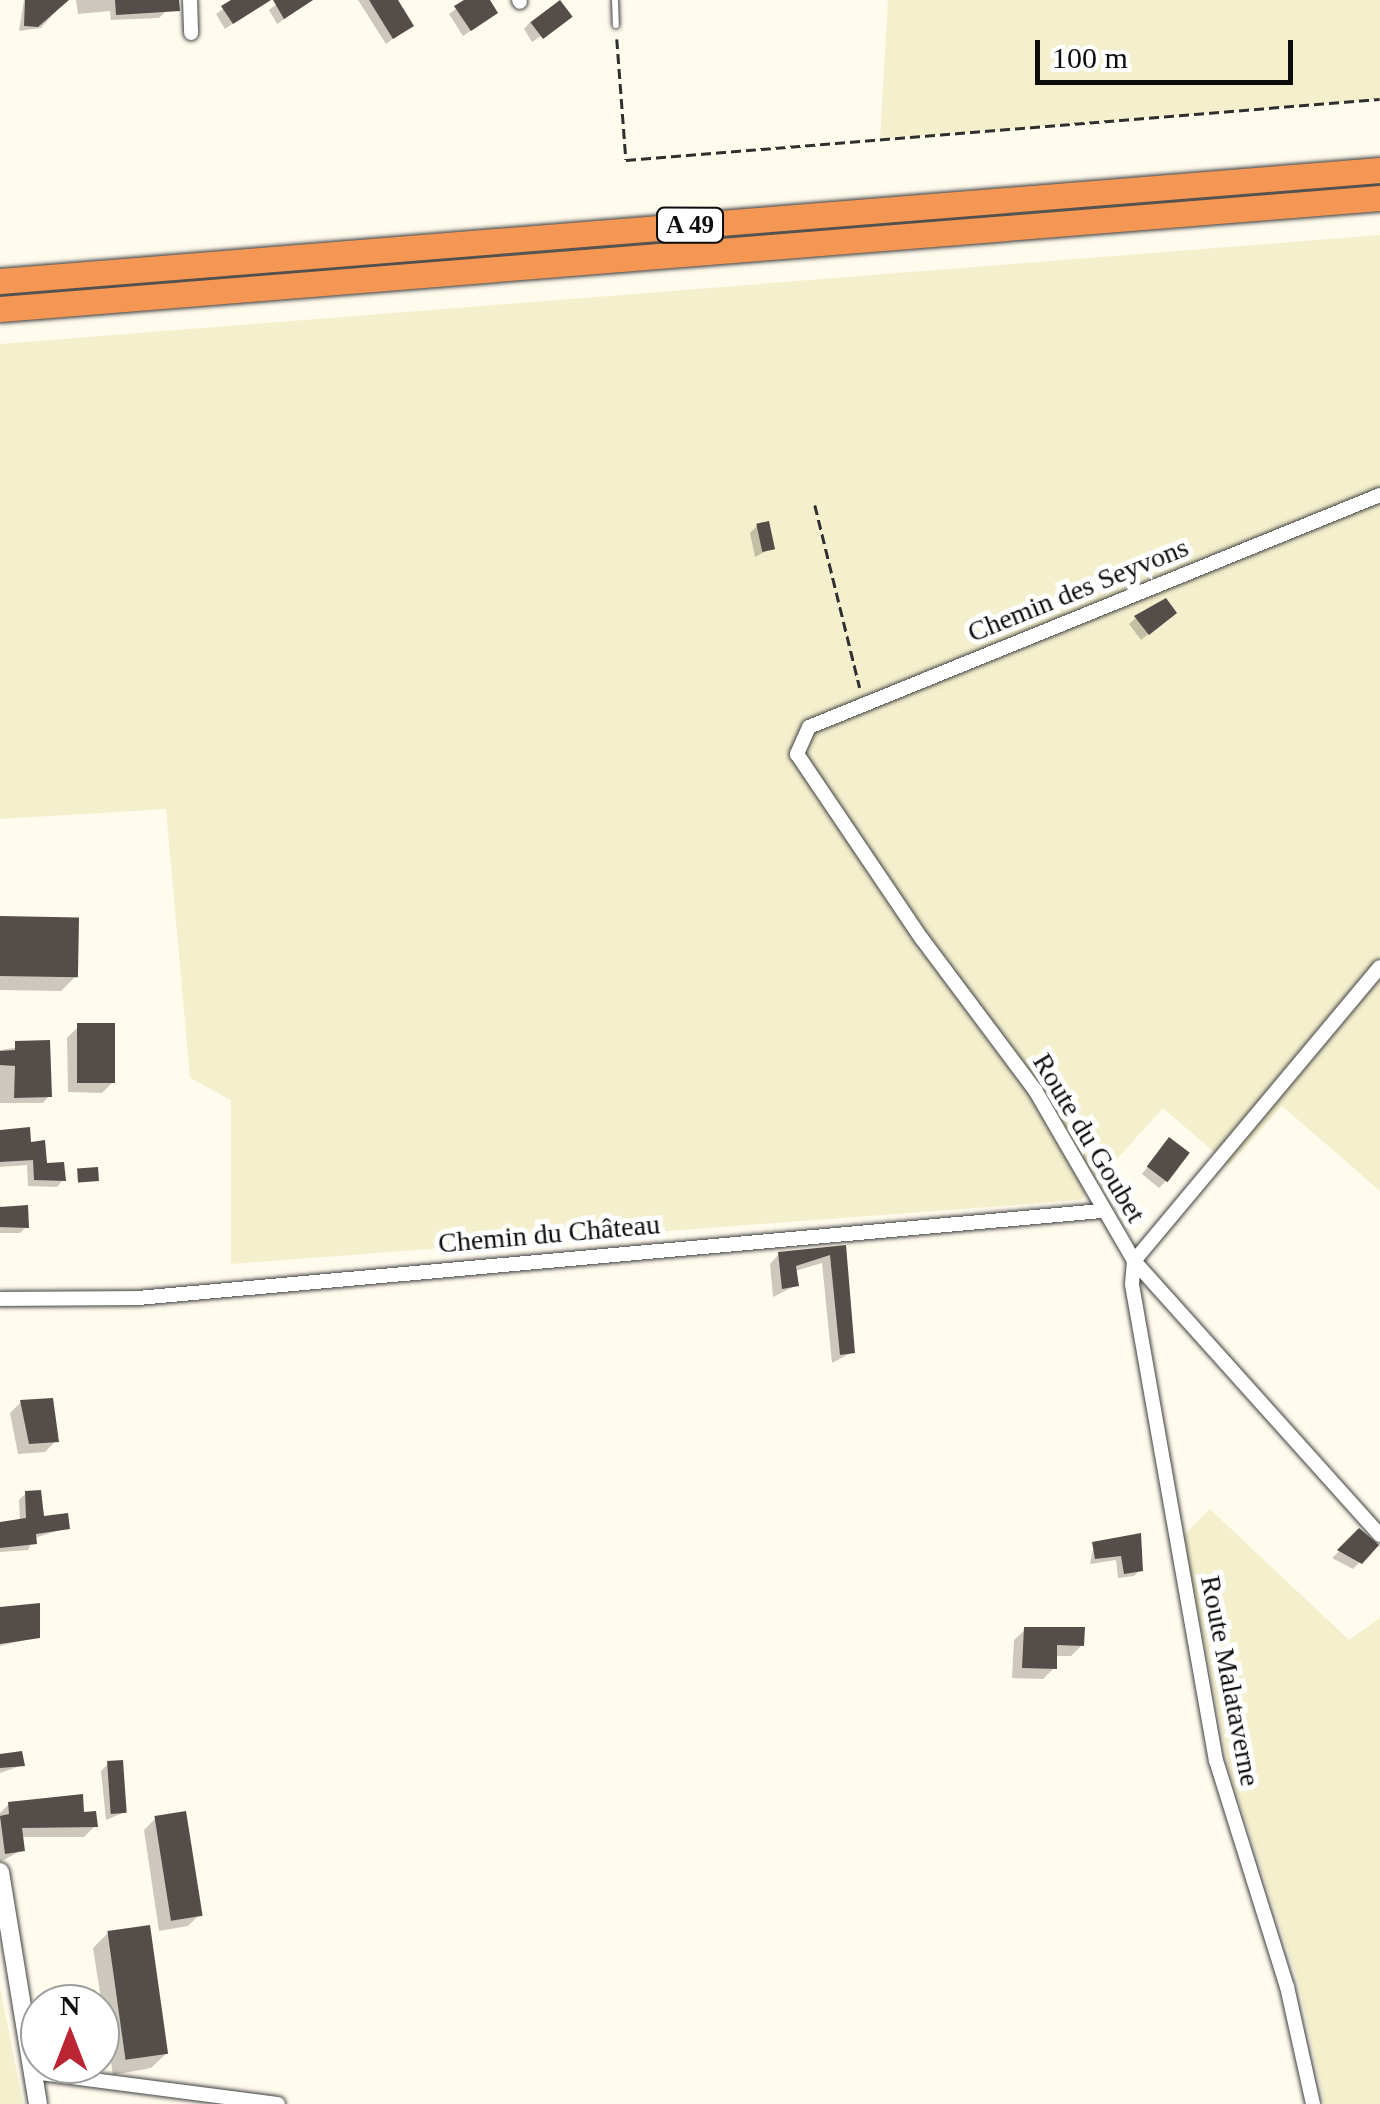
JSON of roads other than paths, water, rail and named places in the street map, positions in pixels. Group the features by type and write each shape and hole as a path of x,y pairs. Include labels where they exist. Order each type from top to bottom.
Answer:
{"highway":[{"name":"A 49","path":"0,281 1380,170"},
{"name":"A 49","path":"0,309 1380,198"}],"street":[{"path":"190,0 191,33"},
{"name":"Chemin des Seyvons","path":"800,738 809,726 1380,495"},
{"name":"Route du Goubet","path":"800,738 798,754 922,940 1035,1090 1134,1261 1380,1535"},
{"path":"1134,1261 1380,967"},
{"name":"Chemin du Château","path":"0,1299 138,1298 1102,1210"},
{"name":"Route Malataverne","path":"1134,1261 1132,1284 1216,1761 1287,1987 1313,2104"},
{"path":"0,1872 20,1997"},
{"path":"120,2083 278,2104"}],"lane":[{"path":"614,0 616,25"}]}
